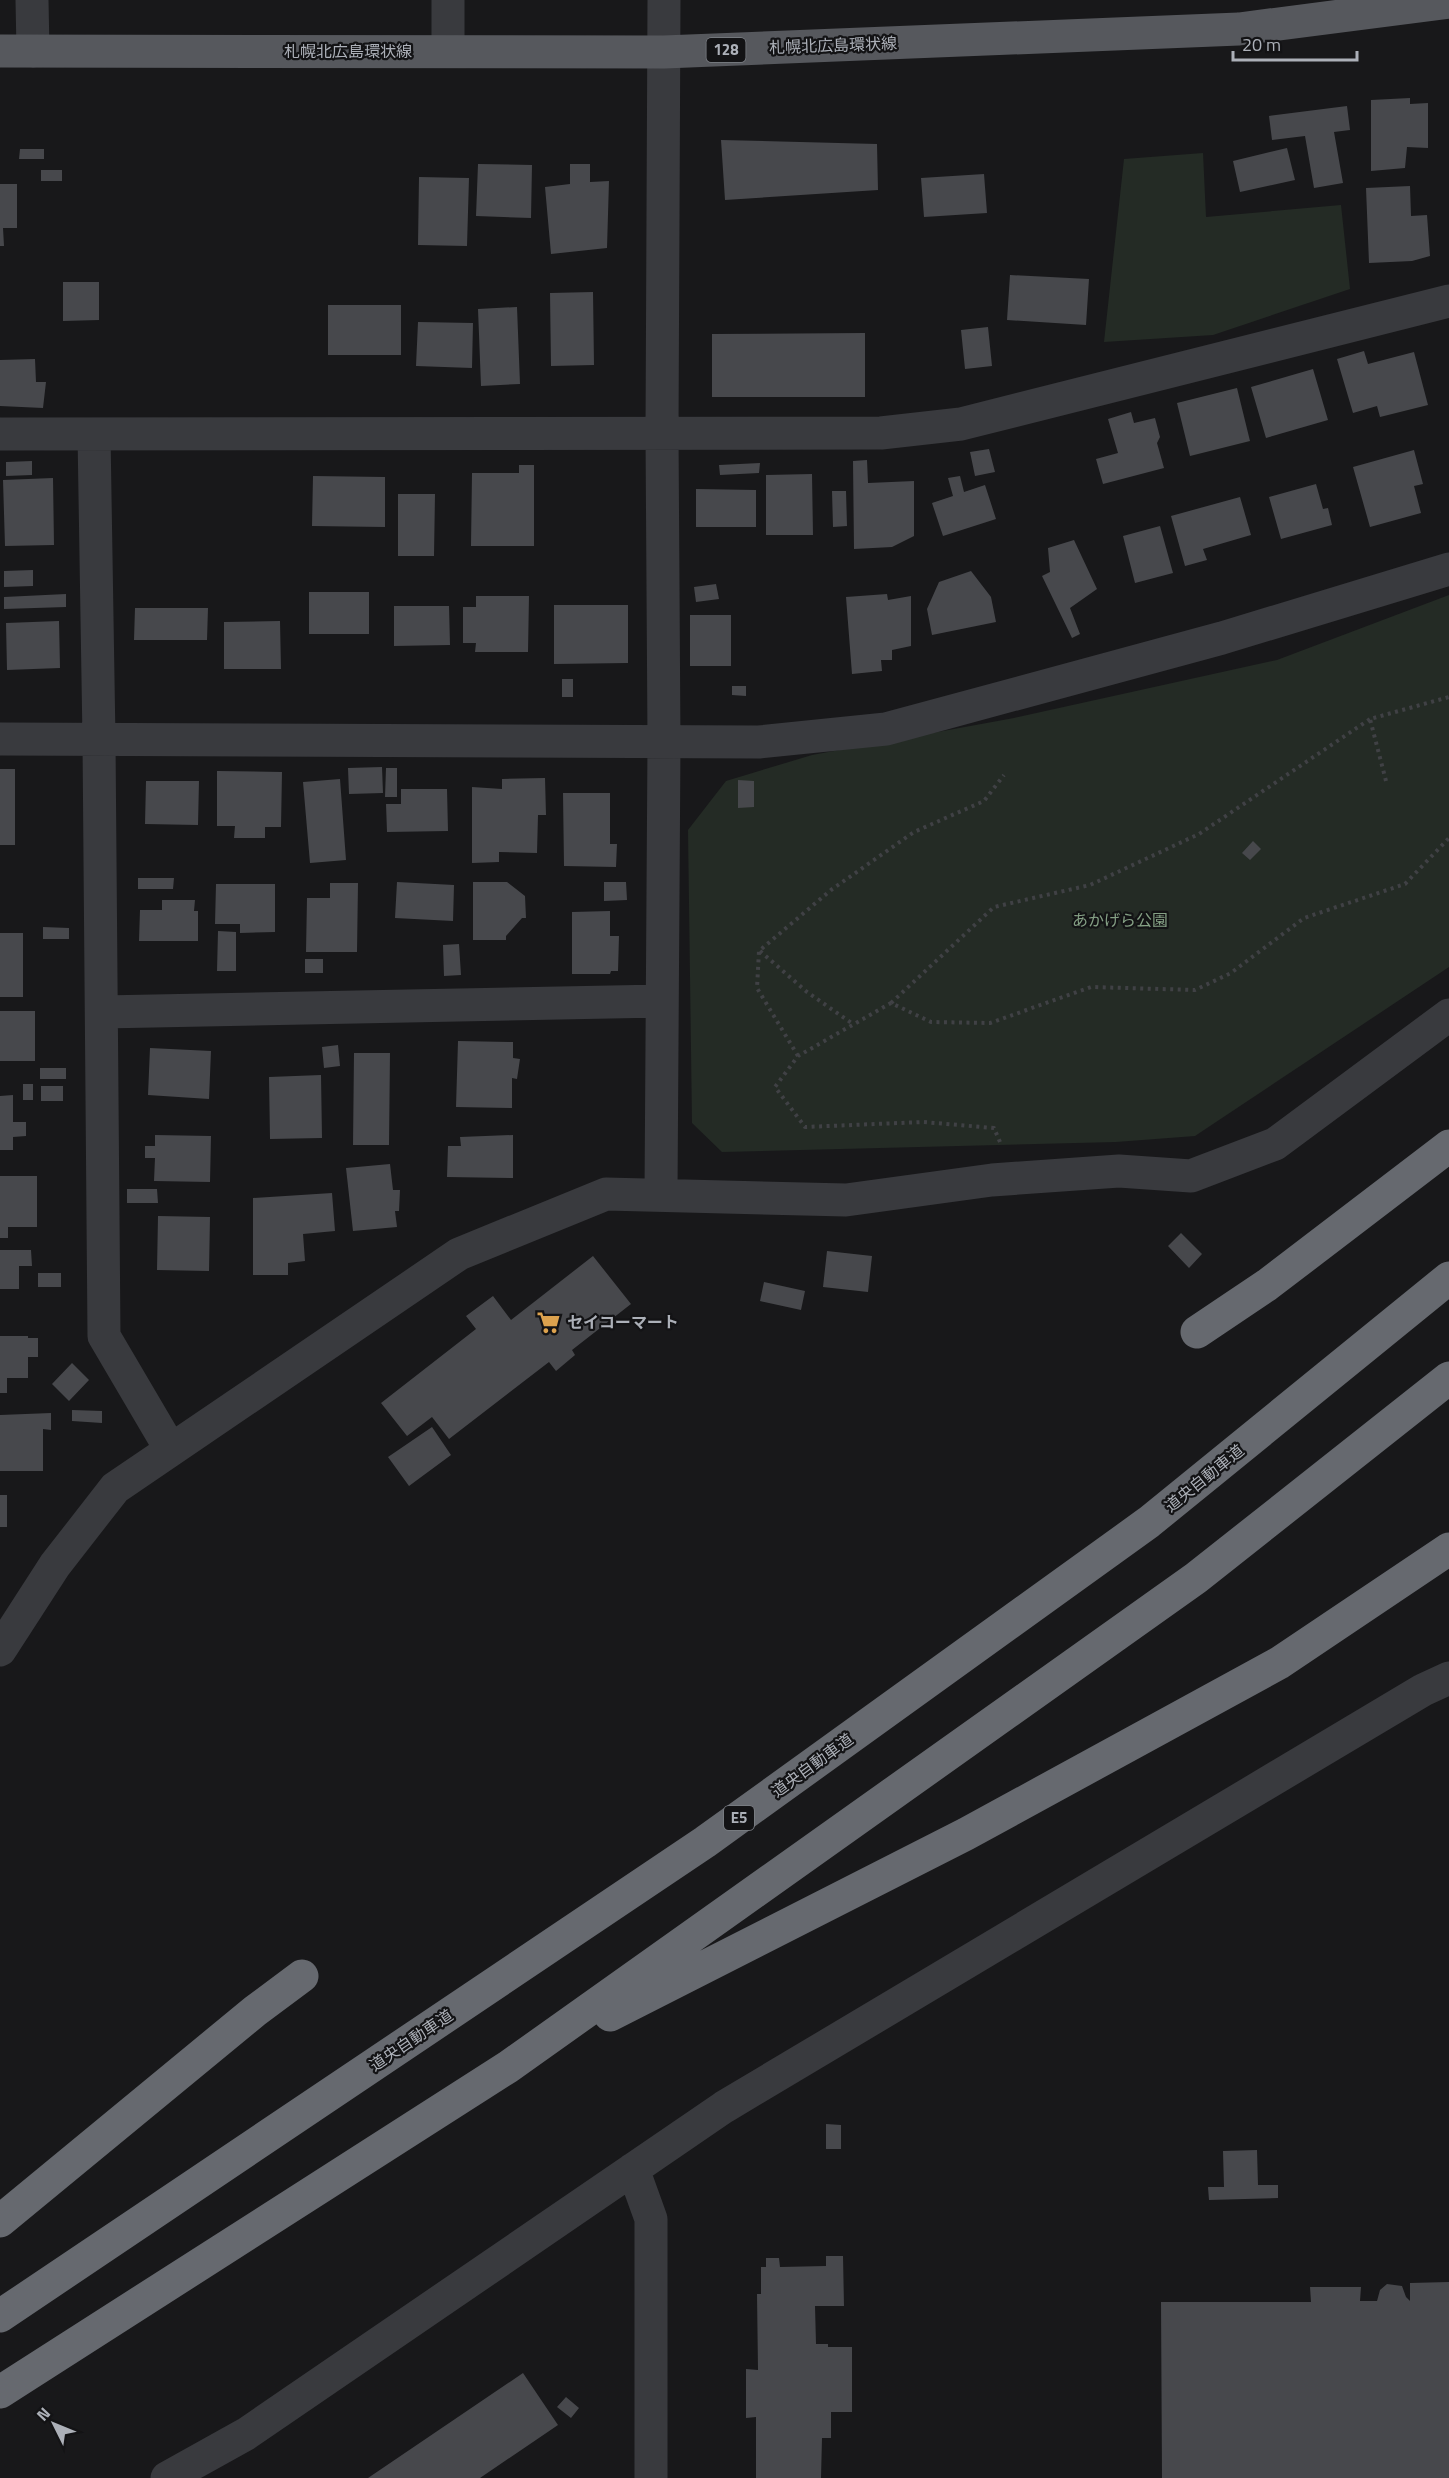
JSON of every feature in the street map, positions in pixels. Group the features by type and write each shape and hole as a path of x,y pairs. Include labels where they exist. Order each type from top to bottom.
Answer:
{"highway":[{"path":"1197,1332 1267,1285 1449,1146"},
{"name":"道央自動車道","path":"0,2316 705,1842 1149,1522 1449,1278"},
{"path":"0,2392 508,2067 1196,1578 1449,1378"},
{"path":"508,2067 966,1834 1278,1663 1449,1549"},
{"path":"0,2222 255,2011 302,1976"}],"main road":[{"name":"札幌北広島環状線","path":"0,51 664,52 1239,29 1433,2"}],"street":[{"path":"32,0 33,51"},
{"path":"448,0 448,51"},
{"path":"661,1194 664,742 662,433 664,0"},
{"path":"0,435 881,433 961,424 1449,302"},
{"path":"94,434 104,1336 171,1450"},
{"path":"0,739 759,742 886,729 1222,638 1449,569"},
{"path":"102,1012 662,1001"},
{"path":"0,1650 55,1565 115,1488 459,1254 606,1194 846,1200 1018,1178 1119,1171 1191,1176 1275,1144 1449,1015"},
{"path":"167,2478 246,2434 734,2101 1423,1689 1449,1678"},
{"path":"633,2169 651,2219 651,2478"}],"path":[{"path":"1018,1178 994,1128 923,1122 805,1127 775,1087 798,1056 891,1003 994,907 1090,885 1199,834 1370,719 1449,697"},
{"path":"1370,719 1386,781"},
{"path":"798,1056 757,988 759,951 831,890 914,832 984,801 1004,775"},
{"path":"891,1003 931,1022 990,1023 1091,987 1195,990 1231,974 1304,918 1405,884 1449,838"},
{"path":"759,951 807,992 853,1024"}],"green space":[{"path":"1203,153 1206,217 1341,205 1350,289 1213,335 1104,342 1124,159"},
{"name":"あかげら公園","path":"1449,595 1449,967 1195,1136 1116,1142 722,1152 692,1123 688,830 726,781 812,755 1014,718 1277,660"}],"building":[{"path":"1410,98 1410,104 1428,103 1428,148 1407,147 1405,168 1371,171 1371,100"},
{"path":"1347,106 1350,130 1334,132 1343,183 1314,188 1305,136 1272,140 1269,116"},
{"path":"721,140 877,144 878,190 725,200"},
{"path":"1287,148 1295,180 1240,192 1233,161"},
{"path":"20,149 44,149 44,159 19,159"},
{"path":"478,164 532,165 531,218 476,216"},
{"path":"570,164 590,164 590,182 609,181 607,248 551,254 545,187 570,184"},
{"path":"41,170 62,170 62,181 41,181"},
{"path":"984,174 987,213 924,217 921,178"},
{"path":"419,177 469,178 467,246 418,245"},
{"path":"0,184 17,184 17,228 3,228 4,246 0,246"},
{"path":"1410,186 1411,216 1427,215 1430,256 1412,261 1369,263 1366,188"},
{"path":"1010,275 1089,279 1086,325 1007,320"},
{"path":"63,282 99,282 99,320 63,321"},
{"path":"593,292 594,365 551,366 550,293"},
{"path":"328,305 401,305 401,355 328,355"},
{"path":"517,307 520,384 481,386 478,309"},
{"path":"418,322 473,323 472,368 416,366"},
{"path":"988,327 992,366 965,369 961,330"},
{"path":"865,333 865,397 712,397 712,334"},
{"path":"1364,351 1368,364 1414,352 1428,405 1380,417 1377,406 1353,413 1337,359"},
{"path":"35,359 36,382 46,382 43,408 0,406 0,360"},
{"path":"1313,369 1328,420 1266,438 1251,387"},
{"path":"1237,388 1250,441 1190,456 1177,403"},
{"path":"1131,412 1134,423 1155,418 1160,437 1157,443 1164,468 1103,484 1096,459 1118,453 1108,419"},
{"path":"989,449 995,472 975,476 970,452"},
{"path":"1414,450 1423,484 1414,486 1421,513 1370,527 1353,467"},
{"path":"867,460 868,483 914,481 914,536 892,547 854,549 853,461"},
{"path":"32,461 32,475 6,476 6,462"},
{"path":"760,463 759,473 720,475 719,465"},
{"path":"519,465 534,465 534,546 471,546 472,473 519,473"},
{"path":"812,474 813,535 766,535 766,475"},
{"path":"313,476 385,477 385,527 312,526"},
{"path":"960,476 964,492 985,485 996,519 943,536 932,503 953,496 948,478"},
{"path":"53,478 54,545 5,546 3,480"},
{"path":"1316,484 1323,509 1328,508 1332,525 1281,539 1269,497"},
{"path":"696,489 756,490 756,527 696,527"},
{"path":"832,491 846,491 847,526 833,527"},
{"path":"398,494 435,494 434,556 398,556"},
{"path":"1240,497 1251,535 1203,549 1207,560 1185,566 1171,516"},
{"path":"1160,526 1173,573 1135,583 1123,536"},
{"path":"1074,540 1097,589 1070,608 1080,634 1072,638 1042,576 1050,572 1048,548"},
{"path":"33,570 33,586 4,587 4,571"},
{"path":"971,571 991,597 996,622 932,635 927,609 939,582"},
{"path":"716,584 719,599 696,602 694,587"},
{"path":"309,592 369,592 369,634 309,634"},
{"path":"66,594 66,607 4,609 4,597"},
{"path":"887,594 888,600 911,596 911,646 892,650 892,660 881,660 882,671 852,674 846,597"},
{"path":"476,596 529,596 528,652 475,652 476,643 463,643 463,607 476,607"},
{"path":"554,605 628,605 628,663 554,664"},
{"path":"394,606 449,606 450,645 394,646"},
{"path":"135,608 208,608 207,640 134,640"},
{"path":"690,615 731,615 731,666 690,666"},
{"path":"59,621 60,668 7,670 6,623"},
{"path":"280,621 281,669 224,669 224,622"},
{"path":"562,679 573,679 573,697 562,697"},
{"path":"732,686 746,686 746,696 732,695"},
{"path":"382,767 383,793 349,794 348,768"},
{"path":"386,768 397,768 397,797 385,797"},
{"path":"0,769 15,769 15,845 0,845"},
{"path":"217,771 282,772 281,827 265,827 265,838 234,838 235,826 217,826"},
{"path":"545,778 546,815 538,815 537,853 499,852 499,862 472,863 472,787 502,789 502,779"},
{"path":"340,779 346,860 310,863 303,782"},
{"path":"738,780 754,781 754,807 738,808"},
{"path":"146,781 199,781 198,825 145,824"},
{"path":"401,789 447,789 448,831 387,832 386,804 401,804"},
{"path":"563,793 610,793 610,844 617,844 616,867 564,866"},
{"path":"1253,841 1261,849 1250,860 1242,853"},
{"path":"138,878 174,878 173,889 138,889"},
{"path":"397,882 454,885 453,921 395,918"},
{"path":"473,882 507,882 525,896 526,918 522,918 506,936 506,940 473,940"},
{"path":"604,882 626,882 627,900 604,901"},
{"path":"330,883 358,883 357,952 306,952 307,898 330,898"},
{"path":"216,884 275,884 275,932 240,933 240,924 215,924"},
{"path":"162,900 195,900 194,911 198,911 198,941 139,941 140,910 162,910"},
{"path":"610,911 610,936 619,936 618,971 611,971 610,974 572,974 572,912"},
{"path":"43,927 69,928 69,939 43,939"},
{"path":"218,931 236,932 236,971 217,971"},
{"path":"0,933 23,933 23,997 0,997"},
{"path":"459,944 461,975 444,976 443,945"},
{"path":"305,959 323,959 323,973 305,973"},
{"path":"0,1011 35,1011 35,1061 0,1061"},
{"path":"458,1041 513,1042 513,1058 520,1059 517,1079 512,1078 512,1108 456,1107"},
{"path":"338,1045 340,1066 324,1068 322,1047"},
{"path":"150,1048 211,1051 209,1099 148,1095"},
{"path":"354,1053 390,1053 389,1145 353,1145"},
{"path":"40,1068 66,1068 66,1079 40,1079"},
{"path":"321,1075 322,1138 270,1139 269,1077"},
{"path":"23,1084 33,1084 33,1100 23,1100"},
{"path":"41,1086 63,1086 63,1101 41,1101"},
{"path":"13,1095 13,1122 26,1122 26,1136 13,1137 13,1150 0,1150 0,1096"},
{"path":"155,1135 211,1136 210,1182 154,1181 155,1158 145,1158 145,1146 155,1146"},
{"path":"513,1135 513,1178 447,1177 448,1146 461,1146 460,1137"},
{"path":"390,1164 393,1190 400,1190 399,1211 395,1211 397,1227 353,1231 346,1168"},
{"path":"0,1176 37,1176 37,1227 8,1227 8,1238 0,1238"},
{"path":"127,1189 157,1189 158,1203 127,1203"},
{"path":"332,1193 335,1231 303,1234 305,1261 288,1263 288,1275 253,1275 253,1198"},
{"path":"158,1216 210,1217 209,1271 157,1270"},
{"path":"1181,1233 1202,1254 1189,1268 1168,1246"},
{"path":"0,1250 31,1250 32,1266 19,1266 19,1289 0,1289"},
{"path":"827,1251 872,1256 868,1292 823,1287"},
{"path":"593,1256 631,1304 572,1350 575,1355 556,1371 549,1362 449,1439 432,1417 407,1436 381,1403 476,1329 466,1316 493,1296 511,1320"},
{"path":"38,1273 61,1273 61,1287 38,1287"},
{"path":"764,1282 805,1291 801,1310 760,1301"},
{"path":"0,1336 38,1338 38,1357 28,1357 28,1378 7,1378 7,1393 0,1393"},
{"path":"72,1363 89,1380 69,1401 52,1384"},
{"path":"72,1410 102,1411 102,1423 72,1421"},
{"path":"51,1413 51,1430 43,1429 43,1471 0,1471 0,1415"},
{"path":"432,1427 451,1455 409,1486 388,1457"},
{"path":"0,1495 7,1495 7,1527 0,1527"},
{"path":"826,2124 841,2125 841,2149 826,2149"},
{"path":"1257,2150 1258,2185 1278,2185 1278,2198 1209,2200 1208,2187 1224,2187 1223,2151"},
{"path":"826,2256 843,2256 844,2306 815,2306 816,2344 828,2344 828,2347 852,2347 852,2412 831,2412 831,2438 822,2438 821,2478 756,2478 756,2417 746,2418 746,2369 758,2370 757,2294 761,2294 761,2267 766,2267 766,2258 779,2258 780,2267 826,2266"},
{"path":"1449,2282 1449,2478 1162,2478 1161,2302 1311,2302 1310,2287 1361,2287 1360,2301 1377,2301 1380,2290 1387,2284 1402,2286 1410,2301 1410,2283"},
{"path":"523,2373 558,2425 480,2478 368,2478"},
{"path":"566,2397 579,2408 571,2418 557,2407"}],"place":[{"name":"セイコーマート","path":"549,1322"}]}
